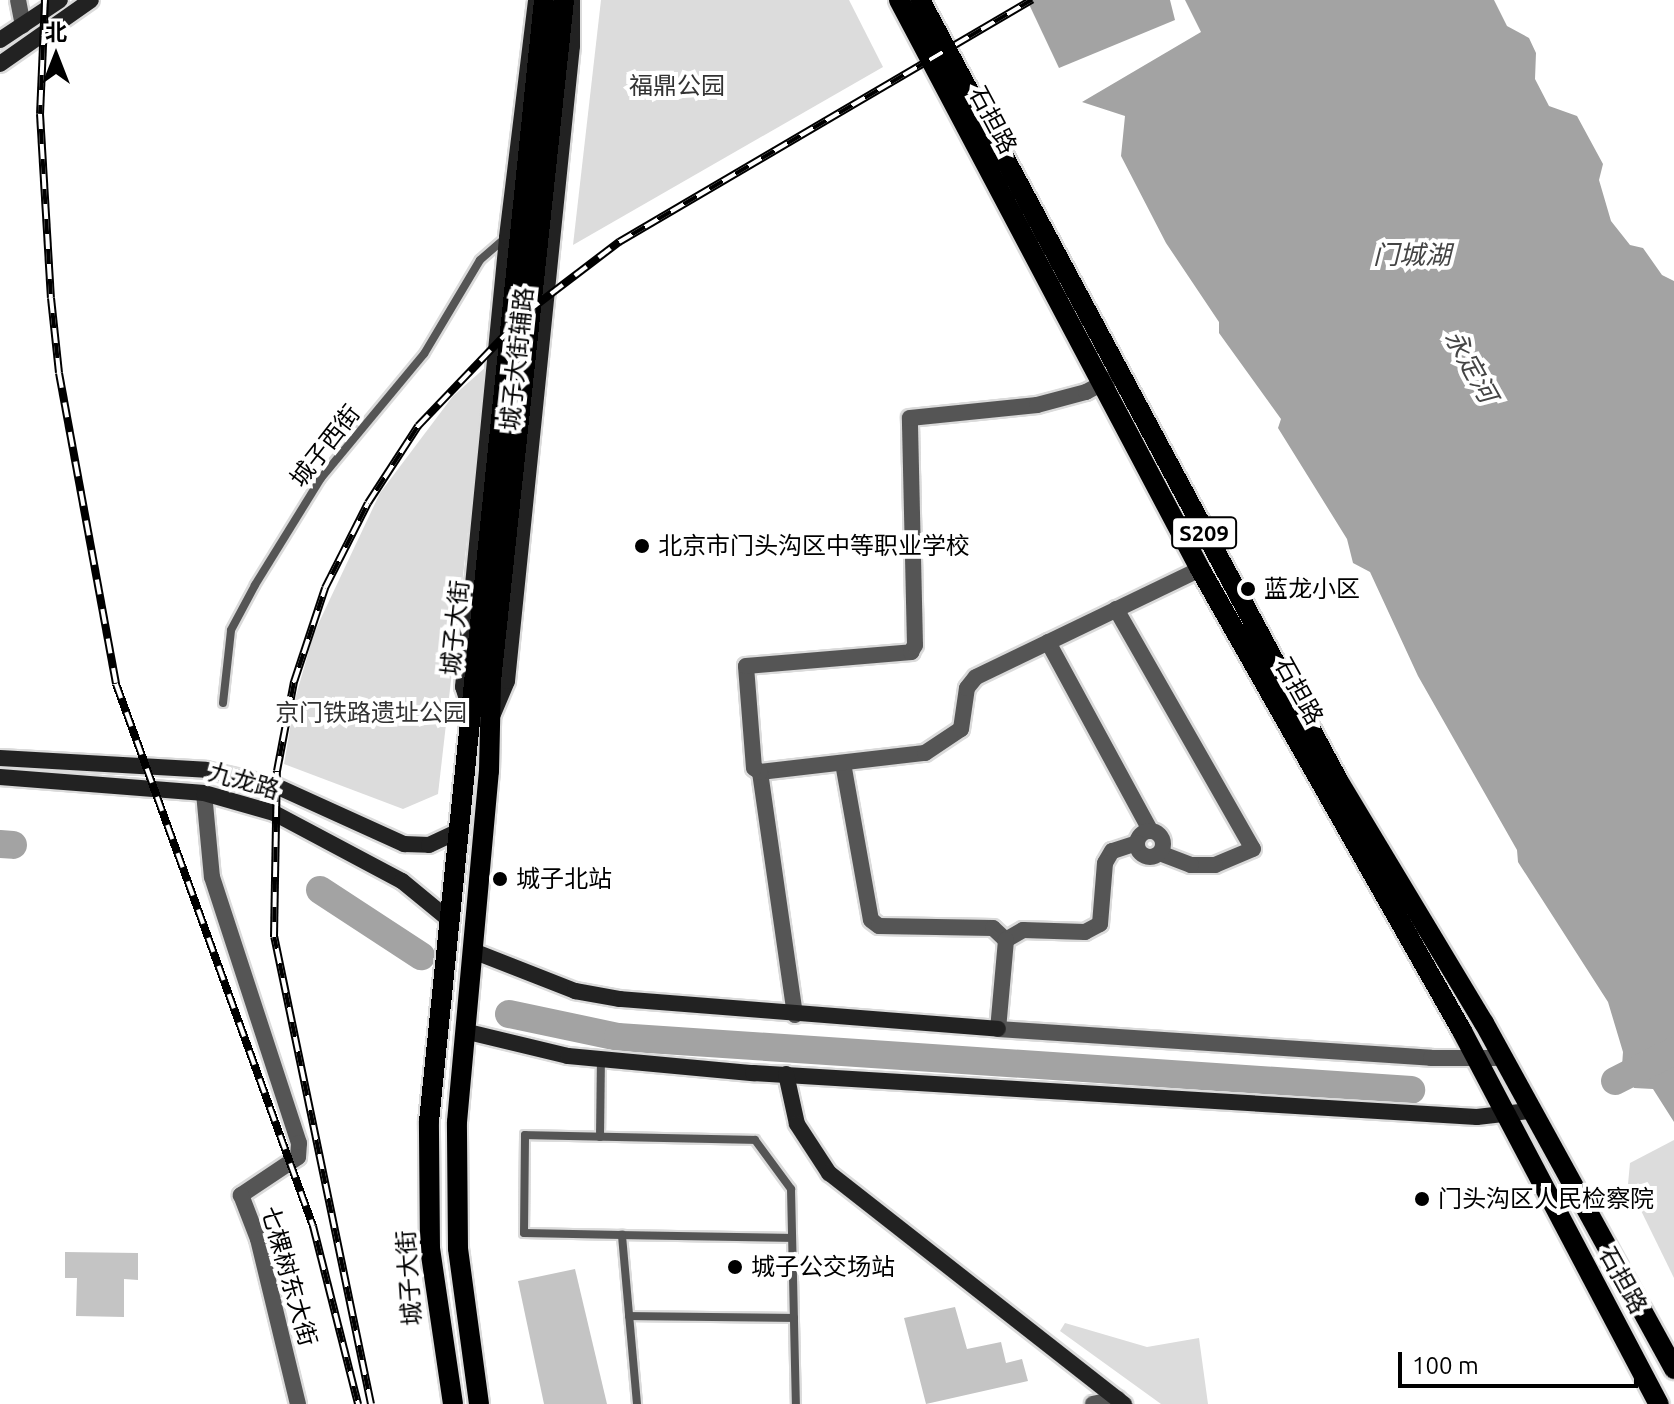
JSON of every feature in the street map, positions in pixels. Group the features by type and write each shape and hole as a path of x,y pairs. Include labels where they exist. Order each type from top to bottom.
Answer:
{"main road":[{"name":"城子大街","path":"479,1404 458,1248 457,1122 473,951 482,718 544,0"},
{"name":"城子大街","path":"453,1404 430,1248 429,1121 447,918 459,831 482,718 564,0"},
{"name":"石担路","path":"899,0 1339,782 1501,1058 1674,1369"},
{"name":"石担路","path":"920,0 1111,379 1200,569 1475,1058 1659,1404"}],"street":[{"path":"18,0 23,26"},
{"path":"0,40 60,0"},
{"path":"0,64 91,0"},
{"name":"城子大街辅路","path":"537,0 507,237 463,687 482,718 507,681 572,46 572,0"},
{"path":"1111,379 1037,405 910,418 915,645 911,652 746,666 754,768 760,772 925,753 961,729 967,688 976,677 1200,569"},
{"path":"1116,609 1253,849 1215,865 1191,865 1160,853 1144,856 1137,843"},
{"path":"1048,642 1150,830 1163,840 1160,853"},
{"name":"九龙路","path":"0,758 206,770 276,786 404,844 429,845 459,831"},
{"path":"843,763 871,920 879,926 993,928 1006,940"},
{"path":"760,772 795,1015"},
{"name":"九龙路","path":"0,777 204,793 274,813 333,841 402,881 447,918"},
{"name":"七棵树东大街","path":"204,793 212,877 299,1143 298,1157 241,1195 258,1239 298,1404"},
{"path":"1006,940 1023,930 1085,932 1100,924 1105,863 1112,851 1137,843 1150,830"},
{"path":"998,1029 1006,940"},
{"path":"473,951 575,991 795,1015 1501,1058"},
{"path":"464,1031 601,1059 786,1074 1504,1116 1529,1111"},
{"path":"786,1074 797,1124 829,1173 1120,1401"},
{"path":"1093,1404 1120,1401"}],"lane":[{"name":"城子西街","path":"223,703 231,630 272,558 321,478 424,354 480,260 507,237"},
{"path":"600,1137 601,1059"},
{"path":"792,1238 524,1233 525,1135 755,1140 791,1189 796,1404"},
{"path":"622,1235 637,1404"},
{"path":"629,1316 794,1318"}],"green space":[{"name":"福鼎公园","path":"601,0 849,0 883,67 573,245"},
{"name":"京门铁路遗址公园","path":"487,366 438,794 403,809 284,764 295,699 314,633 380,493 453,396"},
{"path":"1674,1140 1674,1278 1628,1184 1630,1163"},
{"path":"1065,1323 1147,1347 1199,1338 1208,1404 1161,1404 1060,1331"}],"water":[{"path":"1027,0 1170,0 1175,20 1059,68"},
{"name":"门城湖","path":"1185,0 1494,0 1507,26 1529,38 1536,53 1535,79 1549,106 1577,116 1603,164 1599,180 1611,221 1630,245 1643,248 1662,275 1674,281 1674,1122 1653,1089 1634,1088 1622,1066 1623,1052 1608,1002 1518,862 1517,850 1418,676 1370,572 1353,563 1347,539 1278,428 1281,419 1219,333 1219,322 1166,243 1121,156 1125,116 1082,102 1201,32"}],"building":[{"path":"65,1252 138,1253 138,1280 124,1279 124,1317 76,1316 77,1278 65,1278"},
{"path":"575,1269 607,1404 544,1404 518,1281"},
{"path":"955,1307 967,1349 1001,1342 1006,1363 1022,1359 1028,1381 926,1404 904,1318"}],"waterway":[{"path":"0,844 13,845"},
{"path":"320,890 421,956"},
{"path":"509,1014 618,1037 1411,1090"},
{"path":"1615,1081 1674,1051"}],"railway":[{"path":"45,0 40,114 51,298 59,373 116,684 313,1226 358,1404"},
{"path":"371,1404 274,937 277,771 294,682 325,588 368,503 418,426 527,312 619,242 1032,0"}],"place":[{"name":"北京市门头沟区中等职业学校","path":"642,546"},
{"name":"蓝龙小区","path":"1248,589"},
{"name":"城子北站","path":"500,879"},
{"name":"门头沟区人民检察院","path":"1422,1199"},
{"name":"城子公交场站","path":"735,1267"}],"water label":[{"name":"永定河","path":"1471,366"}]}
